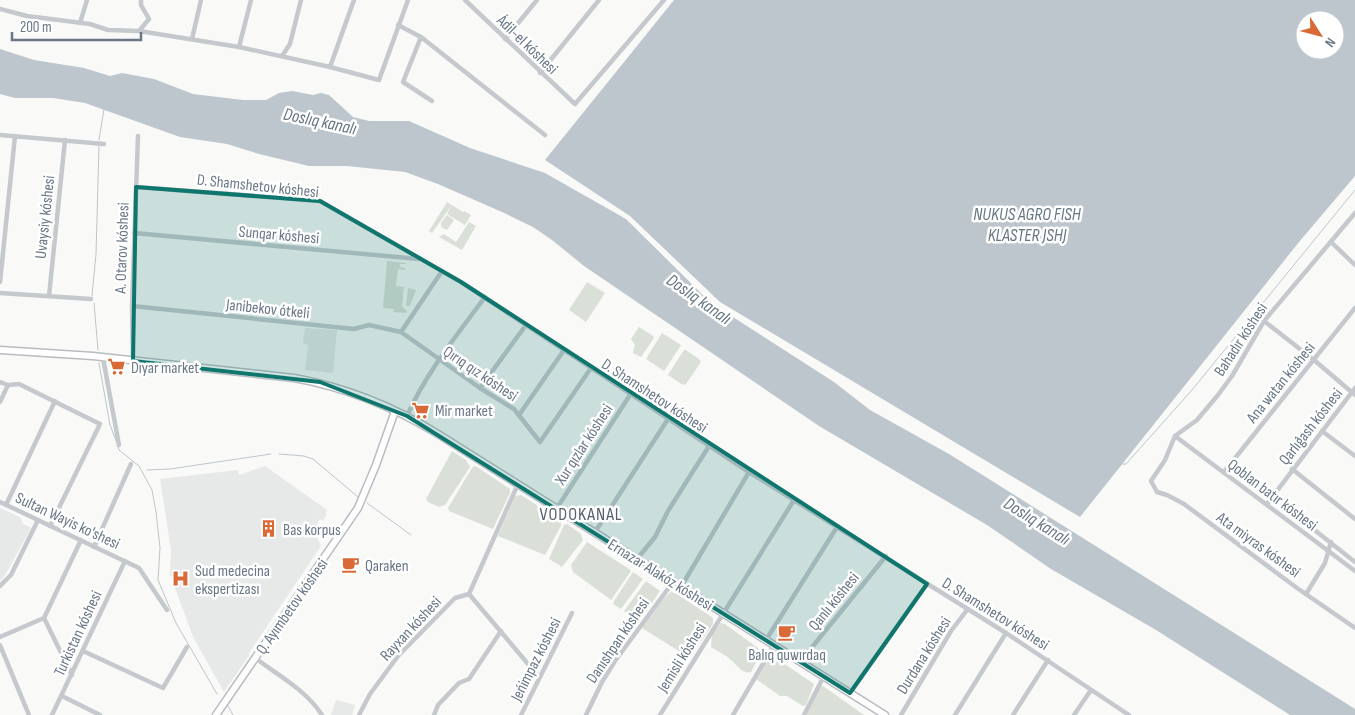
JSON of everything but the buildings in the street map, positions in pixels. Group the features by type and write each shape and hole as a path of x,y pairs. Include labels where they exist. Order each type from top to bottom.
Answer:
{"main road":[{"name":"Ernazar Alakóz kóshesi","path":"0,350 103,358 281,376 320,382 363,397 407,416 824,676 877,713 885,715"},
{"name":"Q. Ayımbetov kóshesi","path":"216,715 358,508 395,411"}],"street":[{"path":"80,23 86,0"},
{"path":"139,31 149,19 141,5 141,0"},
{"path":"192,39 201,0"},
{"path":"239,47 251,0"},
{"path":"282,56 290,44 301,0"},
{"path":"330,67 354,0"},
{"path":"0,10 27,16 80,23 108,30 139,31 239,47 379,80 408,0"},
{"name":"Ádil-el kóshesi","path":"466,0 574,104 664,0"},
{"path":"470,4 474,0"},
{"path":"505,39 537,0"},
{"path":"540,73 599,0"},
{"path":"398,25 421,37 545,135"},
{"path":"421,37 403,82 432,101"},
{"path":"0,135 104,144"},
{"path":"0,282 15,136"},
{"name":"A. Otarov kóshesi","path":"133,361 132,306 138,136"},
{"name":"Uvaysiy kóshesi","path":"48,296 65,140"},
{"name":"D. Shamshetov kóshesi","path":"136,186 320,201 484,297 630,395 749,472 886,556 967,610 1048,660 1129,715"},
{"name":"Bahadır kóshesi","path":"1175,436 1197,420 1218,394 1232,376 1264,321 1355,213"},
{"name":"Sunqar kóshesi","path":"134,233 422,259"},
{"path":"1331,242 1355,265"},
{"path":"401,332 442,271"},
{"path":"0,293 91,299"},
{"path":"407,416 414,401 440,360 484,297"},
{"name":"Janibekov ótkeli","path":"132,306 354,329 369,325 401,332"},
{"name":"Ana watan kóshesi","path":"1224,472 1355,308"},
{"path":"1264,321 1354,392"},
{"path":"480,388 526,325"},
{"name":"Qırıq qız kóshesi","path":"401,332 480,388 514,409 540,442 591,368"},
{"path":"519,414 564,350"},
{"path":"103,358 120,445"},
{"path":"0,382 8,385 19,384 100,424 50,526"},
{"path":"0,402 8,385"},
{"name":"Qarlıǵash kóshesi","path":"1266,504 1354,392"},
{"name":"Xur qızlar kóshesi","path":"556,508 630,395"},
{"path":"6,505 55,402"},
{"path":"595,532 668,419"},
{"path":"1322,431 1355,456"},
{"name":"Qoblan batır kóshesi","path":"1175,436 1355,571"},
{"name":"Ata miyras kóshesi","path":"1175,436 1165,460 1151,481 1157,492 1184,504 1355,628"},
{"path":"638,559 655,537 668,511 709,446"},
{"path":"94,546 131,464"},
{"path":"1292,469 1355,519"},
{"path":"681,587 749,472"},
{"path":"518,484 469,594 539,677"},
{"name":"Jemisli kóshesi","path":"660,715 794,500"},
{"name":"Sultan Wayis ko'shesi","path":"0,502 139,568 167,610"},
{"path":"0,586 11,575 38,520"},
{"path":"766,640 837,527"},
{"name":"Qoblan batır kóshesi","path":"1312,528 1355,562"},
{"path":"0,637 44,618 81,540"},
{"path":"1306,594 1325,563 1331,542"},
{"name":"Qanlı kóshesi","path":"800,662 886,556"},
{"name":"Turkistan kóshesi","path":"52,715 125,561"},
{"name":"Danıshpan kóshesi","path":"586,715 602,682 615,661 674,582"},
{"path":"850,693 927,584"},
{"name":"Rayxan kóshesi","path":"359,715 370,694 398,656 455,598 469,594"},
{"name":"Durdana kóshesi","path":"901,715 951,631 967,610"},
{"name":"Jeńimpaz kóshesi","path":"521,715 572,613"},
{"path":"44,618 72,675"},
{"path":"434,715 438,705 459,683 469,679 501,631"},
{"path":"955,715 1006,633"},
{"path":"0,645 29,715"},
{"path":"733,715 774,645"},
{"path":"83,651 163,688 187,647"},
{"path":"255,658 297,688 317,707 322,715"},
{"path":"1013,715 1048,660"},
{"path":"804,715 824,676"},
{"path":"1074,715 1091,690"},
{"path":"62,696 100,715"}],"highlighted area":[{"path":"136,187 320,201 461,282 927,584 850,693 407,416 320,382 133,361"}],"shaded area":[{"path":"447,202 452,205 432,233 429,231"},
{"path":"452,205 471,215 465,225 447,214"},
{"path":"447,215 454,220 447,230 441,227 441,223"},
{"path":"469,222 476,226 462,250 439,237 444,234 456,242"},
{"path":"387,261 406,263 400,264 400,267 405,268 405,270 398,269 396,286 404,287 402,306 407,311 406,313 393,312 394,309 383,308"},
{"path":"587,282 605,293 586,322 569,310"},
{"path":"408,288 416,290 410,306 406,306"},
{"path":"639,327 654,338 641,357 633,353 635,345 631,339"},
{"path":"305,328 337,330 333,373 305,370 308,345 303,342"},
{"path":"662,333 681,345 664,371 646,359"},
{"path":"684,350 701,362 686,384 683,385 668,375"},
{"path":"655,393 672,403 665,414 648,403"},
{"path":"452,451 466,460 470,467 445,505 439,507 428,502 426,499"},
{"path":"265,466 327,510 325,513 327,514 323,521 320,519 317,523 320,526 315,532 321,546 224,692 193,637 170,574 171,550 160,479 238,470 239,475"},
{"path":"474,466 510,489 510,493 493,529 449,511 448,508"},
{"path":"521,495 561,521 561,526 545,555 498,536 515,496"},
{"path":"0,508 20,517 23,524 31,528 0,581"},
{"path":"567,524 581,534 583,540 562,567 549,559 564,525"},
{"path":"587,542 631,571 611,600 573,572 571,565"},
{"path":"633,572 643,579 621,609 613,604"},
{"path":"646,581 660,591 639,622 624,611"},
{"path":"671,592 713,618 713,624 690,658 642,628 664,598"},
{"path":"721,623 762,651 751,672 743,671 727,657 711,647 712,634"},
{"path":"770,654 814,684 806,705 803,706 787,696 780,696 756,679"},
{"path":"823,686 864,715 805,715 820,687"},
{"path":"336,700 355,705 352,715 331,715"}],"water":[{"name":"NUKUS AGRO FISH KLASTER JSHJ","path":"674,0 1355,0 1355,176 1299,242 1080,517 720,302 630,216 545,160"},
{"name":"Doslıq kanalı","path":"0,49 34,60 84,68 110,76 122,73 154,79 193,94 243,100 266,100 279,93 292,91 313,95 321,93 329,95 353,117 369,121 409,121 470,148 545,173 626,219 711,303 834,382 870,410 949,454 1355,709 1355,715 1290,715 1156,630 1051,569 987,525 819,426 584,266 533,227 438,184 405,172 347,166 309,166 227,144 180,137 85,103 53,98 15,98 0,94"}],"waterway":[{"path":"99,140 104,109"},
{"path":"92,296 96,254 99,146"},
{"path":"1121,464 1126,464 1192,390 1355,190"},
{"path":"94,303 98,350"},
{"path":"99,363 110,425 117,443"},
{"path":"118,447 119,450 139,466 152,490 160,548 158,580 176,623 217,694"},
{"path":"147,470 170,469 271,454"},
{"path":"279,454 304,456 313,459 358,497"},
{"path":"367,503 411,535"},
{"path":"228,706 233,715"}],"place":[{"name":"Dıyar market","path":"117,367"},
{"name":"Mir market","path":"421,410"},
{"name":"Bas korpus","path":"269,529"},
{"name":"Qaraken","path":"351,565"},
{"name":"Sud medecina ekspertizası","path":"181,579"},
{"name":"Balıq quwırdaq","path":"787,633"}],"district":[{"name":"VODOKANAL","path":"581,514"}]}
